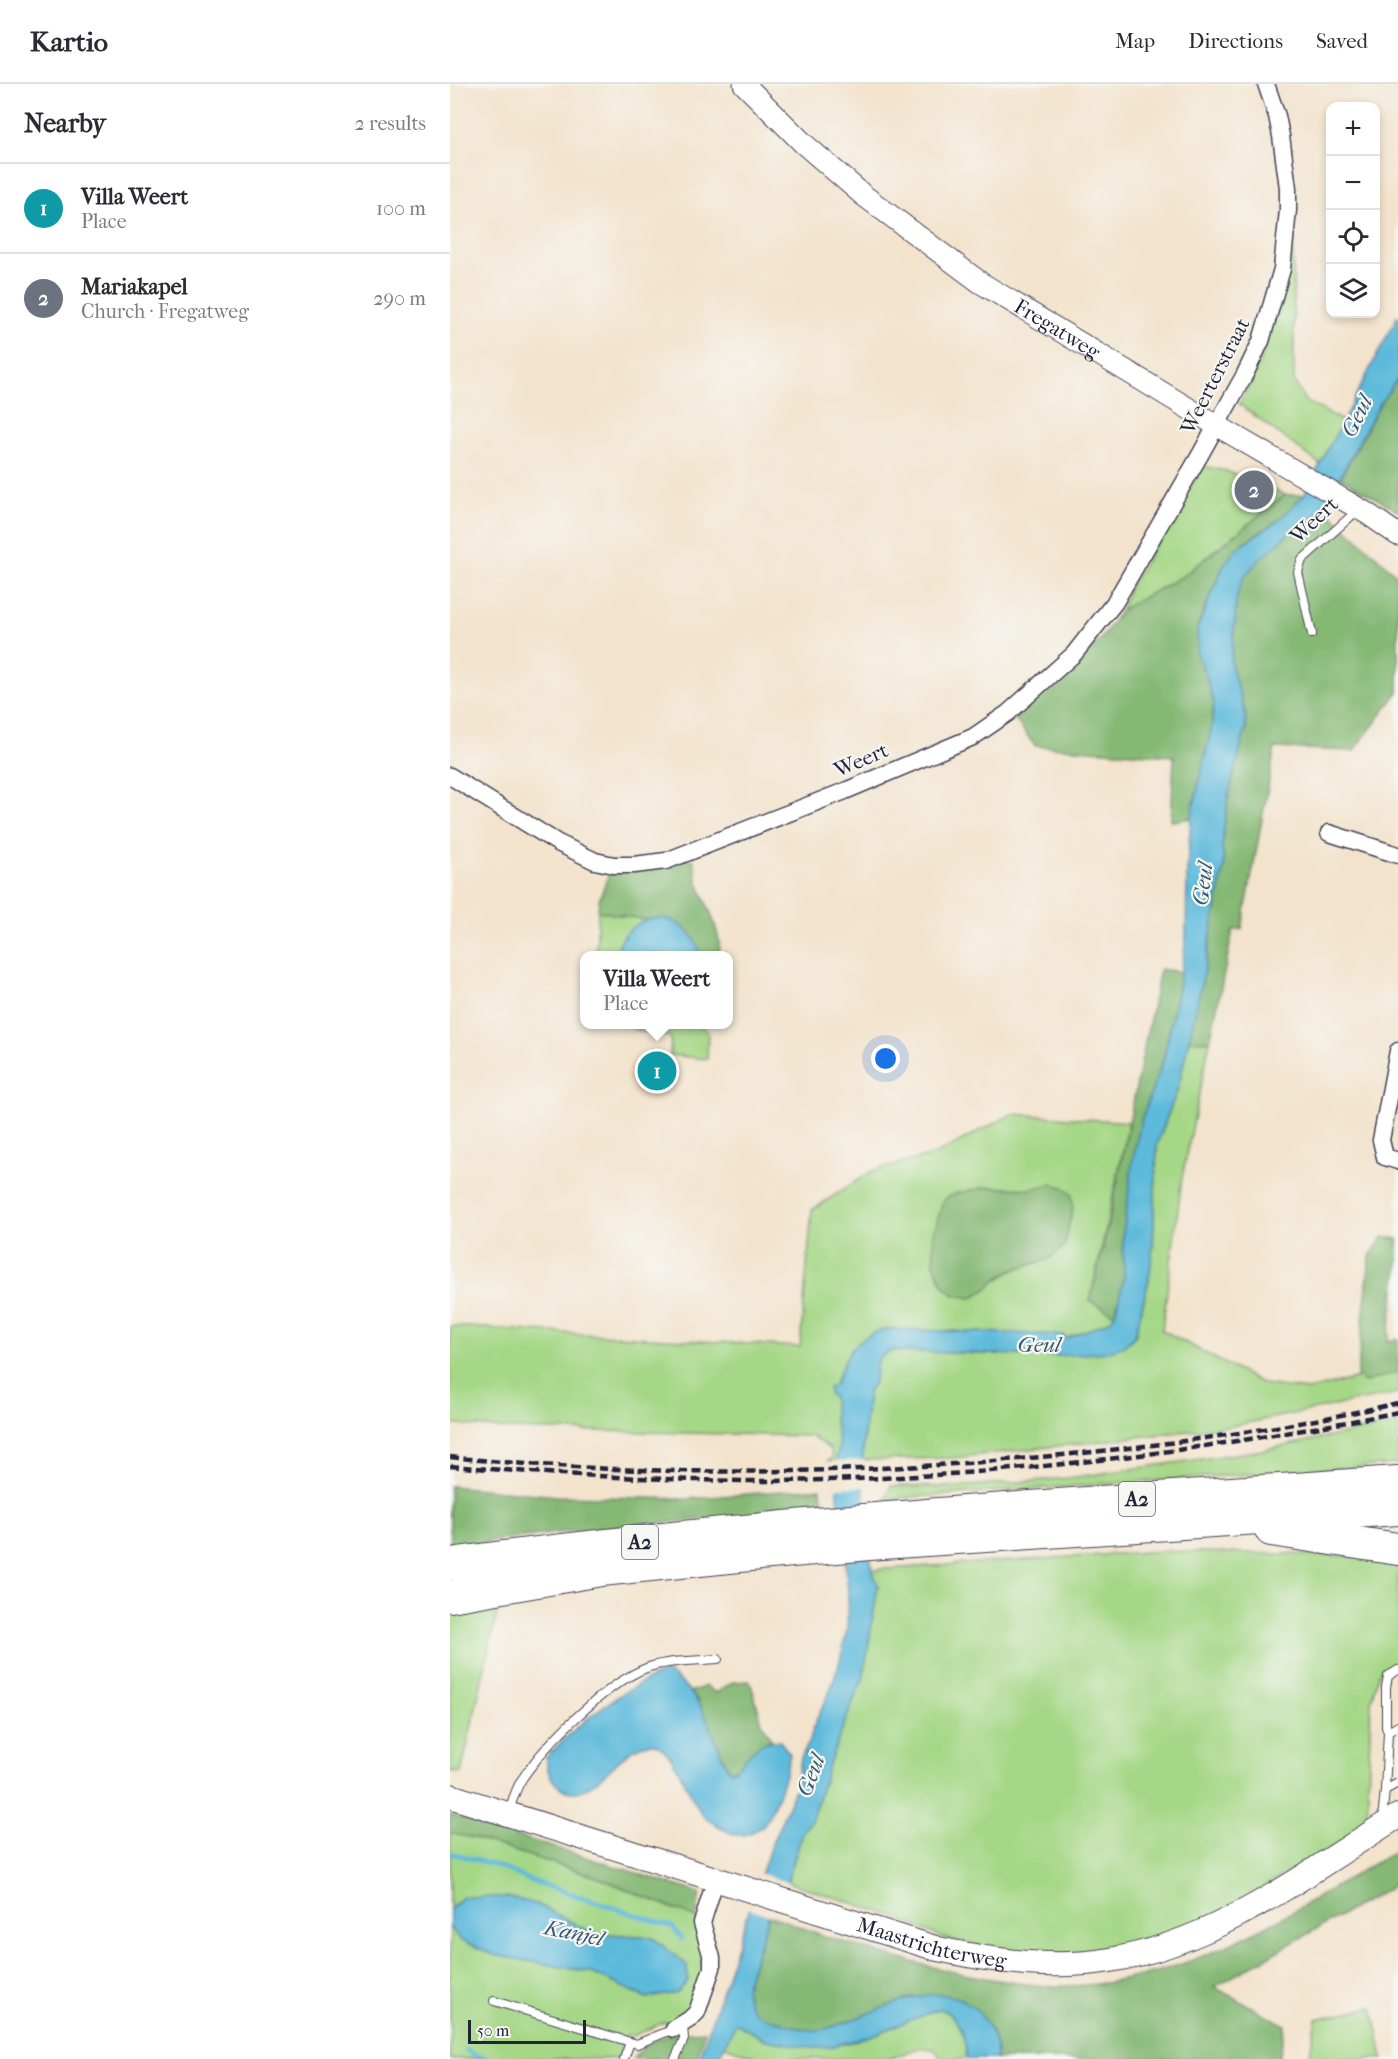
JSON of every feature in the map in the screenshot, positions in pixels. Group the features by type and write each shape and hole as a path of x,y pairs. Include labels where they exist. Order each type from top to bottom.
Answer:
{"highway":[{"name":"A2","path":"450,1564 548,1551 829,1536 1398,1482"},
{"name":"A2","path":"879,1531 1219,1521 1398,1509"},
{"name":"A2","path":"1219,1521 1398,1549"},
{"name":"A2","path":"450,1596 601,1570 829,1536"}],"main road":[{"name":"Maastrichterweg","path":"450,1796 938,1949 1008,1962 1042,1964 1109,1960 1164,1946 1217,1926 1285,1889 1394,1819"}],"street":[{"name":"Fregatweg","path":"744,84 804,144 846,180 981,283 1359,509 1398,535"},
{"name":"Weerterstraat","path":"1189,473 1261,341 1276,293 1283,258 1288,210 1285,160 1277,116 1266,84"},
{"name":"Weert","path":"450,776 558,843 595,861 614,865 666,861 845,791 973,737 1008,714 1074,654 1115,602 1189,473"},
{"path":"1329,833 1398,855"},
{"path":"1398,1051 1380,1140 1385,1157 1398,1161"},
{"path":"678,2026 697,2012 712,1968 712,1958 702,1923 716,1878"}],"lane":[{"name":"Weert","path":"1312,634 1298,572 1302,560 1359,509"},
{"path":"508,1814 521,1781 534,1762 561,1732 613,1687 649,1667 667,1663 718,1659"},
{"path":"1394,1819 1383,1810 1388,1732 1386,1687 1388,1676 1398,1670"},
{"path":"1388,1732 1398,1726"},
{"path":"1384,1790 1398,1783"},
{"path":"494,2001 638,2044 678,2026 684,2039 675,2059"},
{"path":"624,2059 630,2042"}],"green space":[{"path":"1293,234 1294,380 1305,401 1343,421 1321,465 1239,404 1267,344"},
{"path":"1398,378 1398,511 1341,478 1381,402"},
{"path":"1203,466 1226,471 1285,495 1183,576 1121,610 1128,590"},
{"path":"1285,495 1304,495 1279,520 1244,542 1224,565 1197,629 1197,654 1214,703 1211,730 1191,818 1171,821 1174,756 1035,746 1015,719 1101,639 1121,610 1183,576"},
{"path":"1323,507 1398,576 1398,692 1354,751 1275,748 1242,929 1233,930 1210,1041 1188,1040 1202,982 1224,866 1222,845 1228,796 1246,728 1231,663 1237,595 1243,578 1260,559"},
{"path":"693,859 698,882 716,928 720,951 699,951 688,932 674,922 646,920 598,911 599,900 609,874"},
{"path":"598,911 646,920 626,934 617,951 596,951"},
{"path":"1160,969 1181,972 1164,1058 1141,1121 1133,1159 1123,1235 1124,1278 1115,1314 1090,1301 1110,1217"},
{"path":"634,1029 705,1029 708,1032 707,1059 670,1055 671,1037"},
{"path":"1188,1040 1210,1041 1182,1178 1162,1330 1263,1384 1308,1390 1359,1378 1365,1382 1398,1372 1398,1393 1232,1426 952,1458 862,1460 868,1391 875,1381 876,1367 880,1357 890,1351 1059,1356 1135,1336 1149,1279 1153,1246 1157,1144 1178,1088"},
{"path":"1012,1114 1129,1122 1090,1301 1115,1314 1110,1321 1065,1339 1064,1335 885,1329 873,1333 847,1356 833,1387 834,1416 839,1446 836,1461 828,1461 832,1457 831,1450 811,1436 507,1429 450,1424 450,1326 800,1347 812,1210 872,1171 936,1154","holes":["988,1187 1030,1189 1047,1260 1013,1271 998,1279 984,1291 957,1193"]},
{"path":"1052,1184 1063,1187 1072,1195 1073,1208 1064,1247 1047,1260 1014,1269 971,1298 954,1295 943,1285 934,1264 933,1236 942,1204 946,1198 957,1193 988,1187 1030,1189"},
{"path":"1383,1237 1398,1239 1398,1266 1388,1341 1398,1339 1398,1372 1365,1382 1357,1377 1370,1256"},
{"path":"1398,1423 1398,1464 885,1499 891,1486 956,1487 1069,1478 1264,1450"},
{"path":"450,1486 557,1496 686,1499 820,1488 825,1508 555,1533 450,1547"},
{"path":"1163,1551 1398,1557 1398,1659 1379,1673 1371,1701 1367,1824 1329,1849 1204,1922 1138,1943 1087,1953 1035,1954 984,1947 940,1937 896,1917 787,1882 803,1831 811,1821 830,1761 863,1679 878,1585 872,1570"},
{"path":"500,1600 461,1773 450,1771 450,1607"},
{"path":"750,1681 762,1723 772,1740 769,1740 734,1770 729,1771 698,1701 690,1692 706,1686 716,1693 733,1682"},
{"path":"450,1815 700,1893 696,1918 597,1877 473,1838 450,1833"},
{"path":"450,1833 473,1838 597,1877 696,1918 705,1964 693,2003 674,2029 664,2022 633,2036 626,2035 618,2059 450,2059 450,1927 460,1940 494,1955 590,1972 647,1998 677,1993 688,1981 687,1965 620,1936 592,1933 537,1904 463,1897 450,1909"},
{"path":"1398,1850 1398,1883 1214,1987 1285,2025 1279,2059 996,2059 997,2050 991,2030 914,1997 829,2028 813,2031 762,2018 751,2009 745,1989 769,1915 863,1948 916,1963 997,1980 1069,1986 1123,1980 1176,1966 1246,1937"},
{"path":"1373,2007 1383,2059 1309,2059 1316,2019"},
{"path":"938,2009 945,2011 956,2021 963,2036 967,2059 942,2059 934,2049 919,2048 888,2059 761,2059 725,2046 735,2023 766,2040 846,2044"},
{"path":"705,2031 696,2059 633,2059 639,2051 656,2040 675,2034"}],"water":[{"name":"Geul","path":"1398,315 1398,378 1381,402 1323,507 1260,559 1243,578 1237,595 1231,664 1245,713 1246,728 1228,796 1222,845 1224,866 1202,982 1178,1088 1157,1144 1153,1246 1149,1279 1135,1336 1124,1346 1108,1352 1059,1356 890,1351 880,1357 876,1367 875,1381 868,1391 863,1445 863,1487 872,1570 878,1585 863,1679 830,1761 811,1821 803,1831 787,1882 769,1915 745,1988 751,2007 758,2014 807,2030 837,2025 906,2000 928,1995 950,1995 969,2003 985,2021 994,2039 996,2059 967,2059 963,2036 956,2021 945,2011 938,2009 871,2036 829,2047 814,2048 766,2040 736,2023 718,2059 699,2059 770,1848 796,1787 801,1758 828,1696 840,1661 847,1630 848,1591 837,1488 836,1461 839,1446 833,1397 830,1396 828,1388 835,1385 847,1357 858,1343 865,1337 885,1329 1064,1335 1065,1339 1110,1321 1115,1314 1124,1278 1123,1235 1133,1159 1141,1121 1164,1058 1186,940 1187,868 1191,818 1211,730 1214,703 1197,654 1197,629 1224,565 1237,548 1279,520 1304,495"},
{"path":"663,918 677,923 692,936 699,951 617,951 626,933 638,924"},
{"path":"665,1672 689,1690 698,1702 729,1771 735,1770 759,1746 772,1741 780,1741 790,1754 773,1808 765,1823 754,1831 736,1835 708,1819 700,1811 668,1754 654,1744 642,1745 630,1752 594,1783 582,1790 570,1792 558,1786 551,1776 546,1758 572,1732 601,1708 631,1688"},
{"path":"463,1897 508,1897 537,1904 592,1933 652,1937 687,1965 688,1981 677,1993 647,1998 590,1972 494,1955 460,1940 450,1927 450,1909"}],"pier":[{"path":"865,1460 866,1487 834,1488 833,1461"},
{"path":"759,1873 790,1883 772,1916 747,1908"}],"waterway":[{"name":"Kanjel","path":"450,1853 498,1867 526,1879 673,1927 682,1939"},
{"path":"466,2050 489,2059"}],"railway":[{"path":"450,1457 592,1468 734,1472 948,1464 1067,1455 1162,1444 1304,1422 1398,1403"},
{"path":"450,1466 600,1476 751,1481 914,1476 995,1471 1157,1453 1398,1412"}],"place":[{"name":"Mariakapel","path":"1254,490"},
{"name":"Villa Weert","path":"657,1071"}]}
